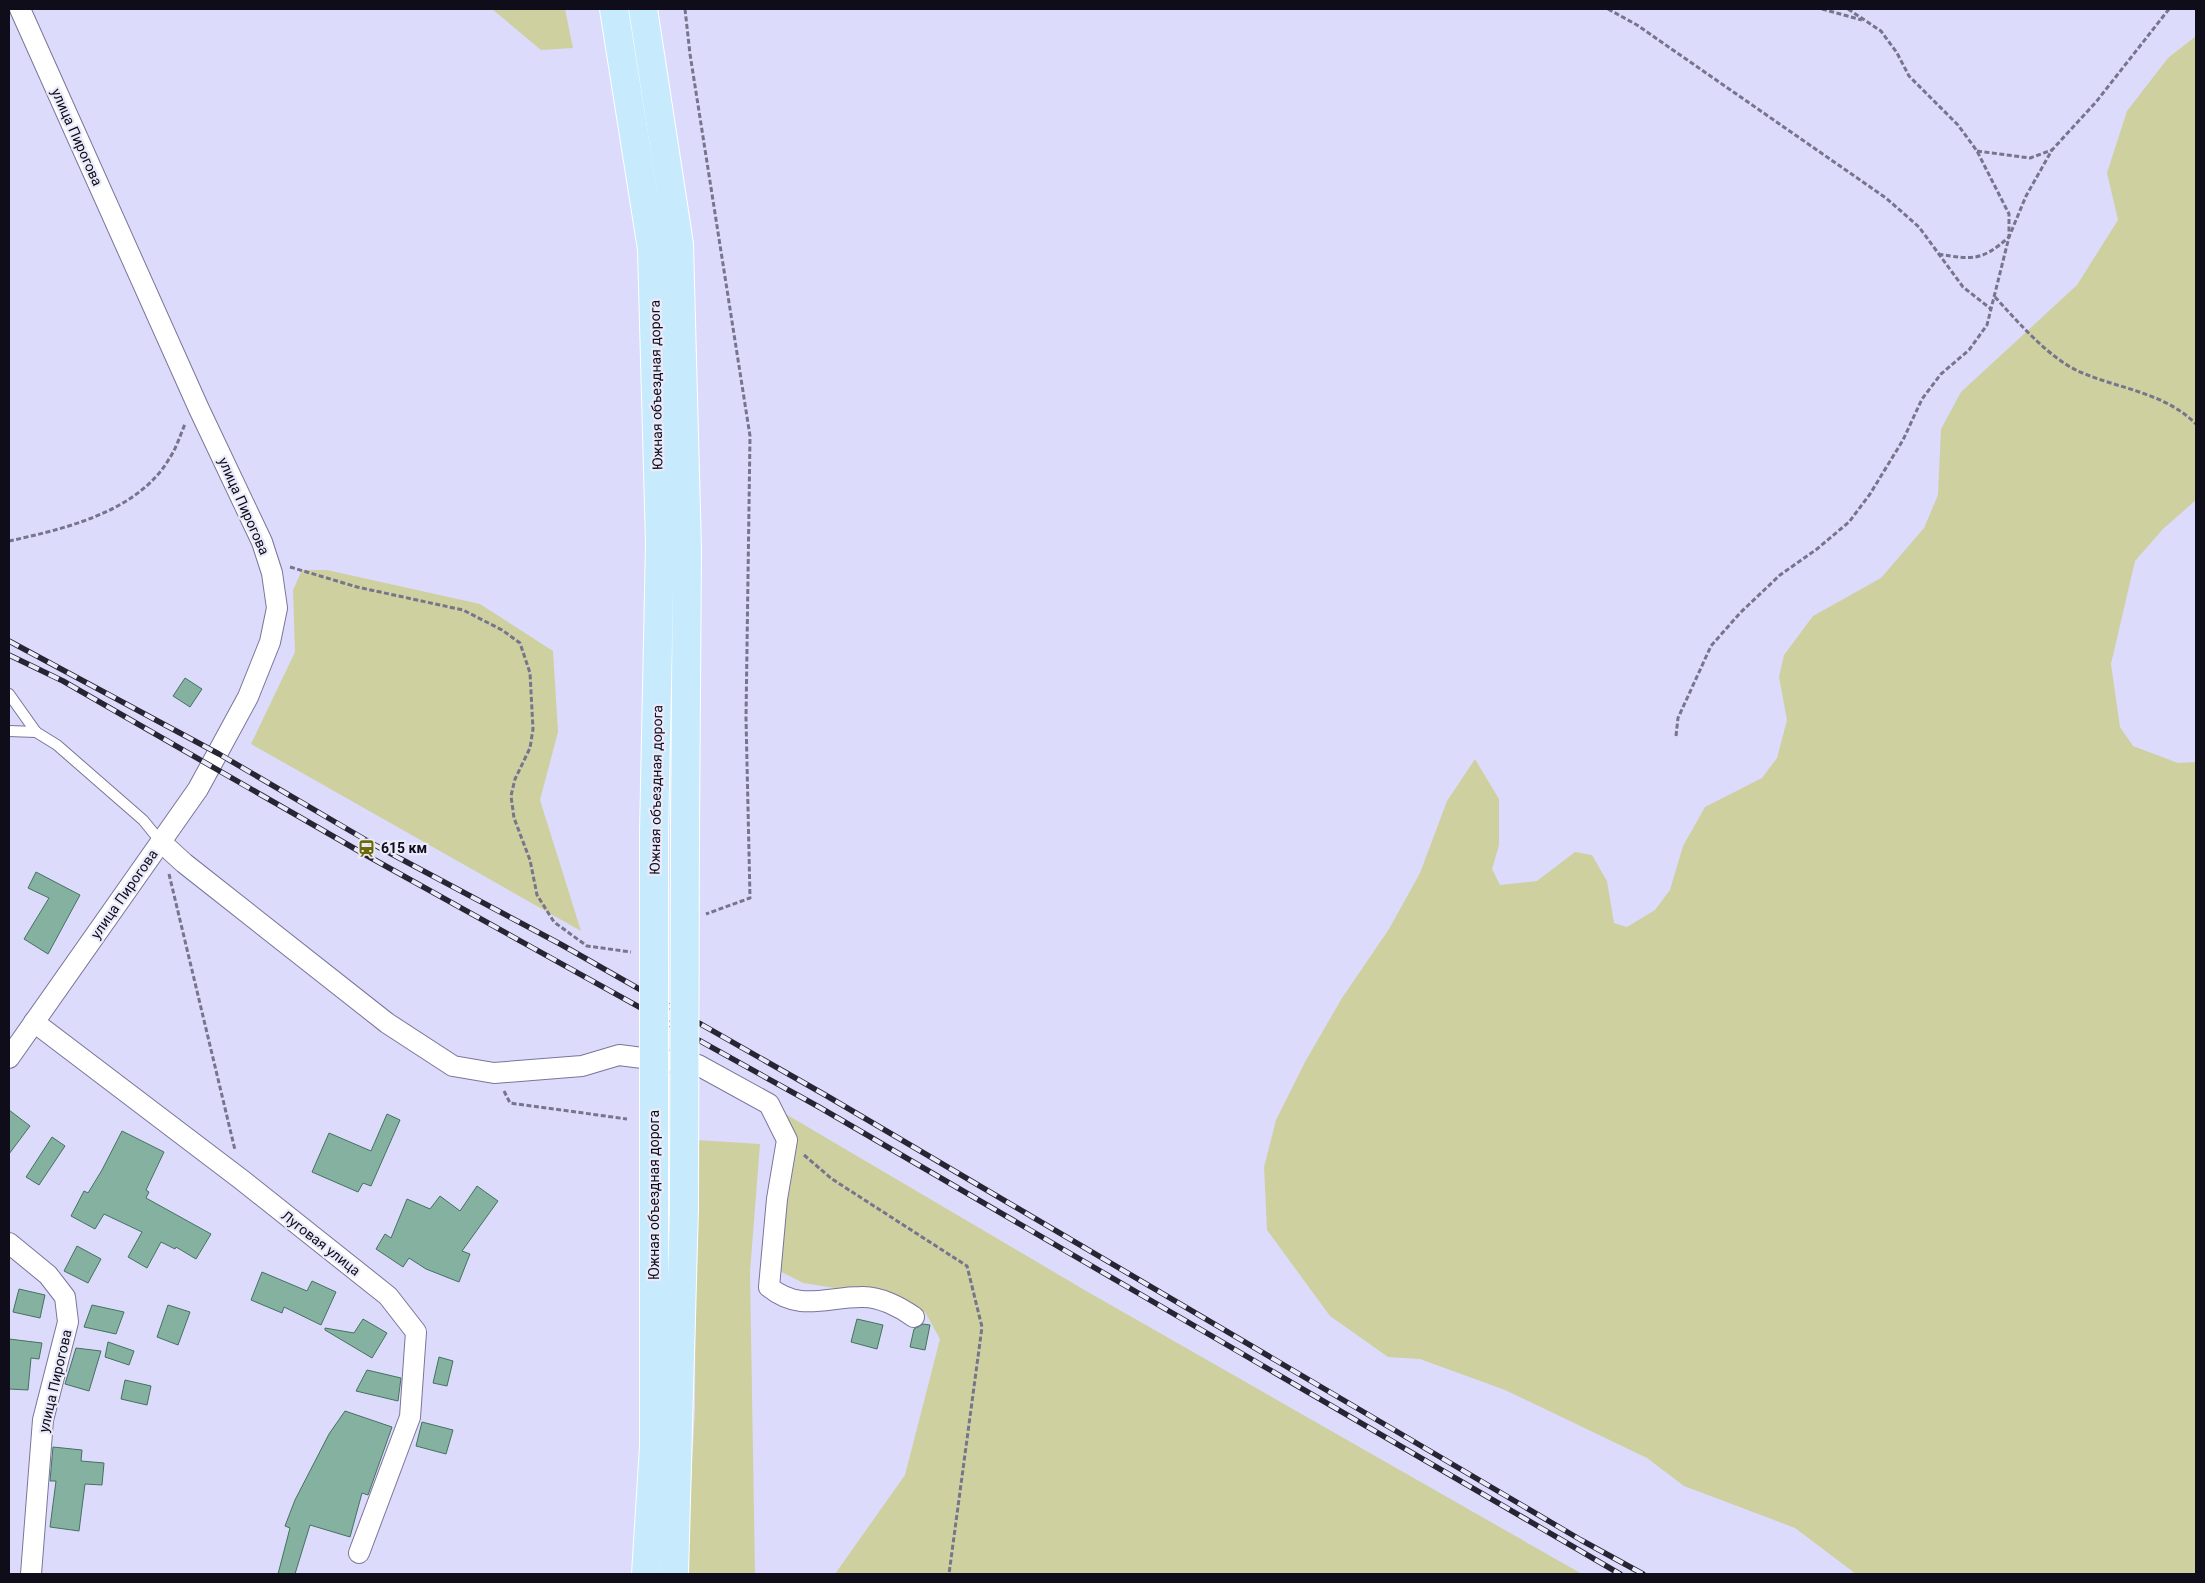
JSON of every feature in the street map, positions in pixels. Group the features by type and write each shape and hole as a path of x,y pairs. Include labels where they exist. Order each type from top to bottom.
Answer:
{"main road":[{"name":"Южная объездная дорога","path":"614,9 652,249 660,543 654,833 654,1446 646,1574"},
{"name":"Южная объездная дорога","path":"643,9 679,244 686,550 684,1208 674,1574"}],"street":[{"name":"улица Пирогова","path":"9,1058 198,789 248,697 270,642 277,608 272,573 262,542 199,409 20,9"},
{"path":"161,842 184,863 387,1023 453,1066 494,1073 582,1066 619,1055 698,1065 769,1104 787,1140 777,1199 769,1287 779,1295 803,1303 863,1296 898,1306 914,1317"},
{"name":"Луговая улица","path":"34,1022 242,1180 388,1296 416,1332 410,1417 359,1554"},
{"name":"улица Пирогова","path":"9,1243 48,1274 65,1297 68,1322 43,1420 31,1574"}],"lane":[{"path":"9,694 36,732 57,745 136,814 161,842"},
{"path":"9,731 36,732"}],"path":[{"path":"685,9 690,54 750,436 746,718 750,898 699,916"},
{"path":"1608,9 1637,25 1886,198 1919,227 1963,287 1991,309"},
{"path":"1822,9 1864,20"},
{"path":"1848,9 1881,31 1897,53 1909,76 1958,125 1977,151 2009,214 2009,238 1992,253 1968,259 1938,254"},
{"path":"1676,736 1678,718 1711,646 1740,613 1780,575 1817,549 1849,522 1870,494 1903,440 1922,400 1941,374 1969,350 1986,325 1995,297 2009,238 2026,196 2052,150 2096,102 2169,9"},
{"path":"1977,151 2030,158 2052,150"},
{"path":"1995,297 2025,328 2076,370 2167,402 2196,424"},
{"path":"9,541 67,528 137,496 169,460 188,418 199,409"},
{"path":"272,573 282,566 295,568 357,587 463,610 502,630 520,643 530,673 533,729 530,748 515,779 511,796 514,818 530,860 537,895 554,922 587,946 635,953"},
{"path":"161,842 242,1180"},
{"path":"494,1073 510,1102 628,1118"}],"green space":[{"path":"492,9 565,9 573,48 541,50"},
{"path":"2196,36 2196,500 2163,529 2135,561 2111,664 2120,727 2133,746 2178,763 2196,762 2196,1574 1856,1574 1795,1528 1684,1486 1647,1458 1505,1390 1420,1359 1388,1357 1330,1316 1267,1230 1264,1167 1276,1120 1305,1062 1342,998 1389,929 1420,873 1447,801 1475,759 1499,799 1499,845 1492,869 1500,885 1537,881 1575,852 1592,855 1607,881 1614,923 1627,927 1655,910 1670,890 1683,846 1705,807 1762,778 1777,758 1787,720 1779,677 1784,655 1813,616 1881,578 1924,528 1938,495 1941,429 1961,392 2077,285 2118,220 2107,173 2127,111 2168,58"},
{"path":"302,570 327,570 480,604 553,651 558,732 540,800 581,931 251,744 295,652 293,590"},
{"path":"784,1113 1088,1292 1582,1574 835,1574 905,1475 940,1339 925,1312 892,1297 803,1283 774,1268"},
{"path":"696,1140 760,1144 750,1272 755,1574 686,1574 695,1410"}],"building":[{"path":"185,678 202,689 190,707 173,696"},
{"path":"36,872 80,895 48,954 24,939 49,898 28,888"},
{"path":"9,1110 30,1126 9,1154"},
{"path":"387,1114 400,1120 371,1186 363,1183 358,1192 312,1172 329,1133 371,1151"},
{"path":"122,1131 164,1152 146,1190 149,1192 146,1198 211,1234 196,1259 176,1247 175,1249 161,1242 147,1268 128,1257 142,1232 104,1214 95,1229 71,1216 84,1191 88,1193 102,1170"},
{"path":"52,1137 65,1146 39,1185 26,1177"},
{"path":"477,1186 498,1201 462,1251 470,1254 459,1282 426,1269 409,1258 403,1267 376,1249 385,1234 391,1238 407,1199 430,1209 440,1196 460,1211"},
{"path":"77,1246 101,1259 88,1283 64,1271"},
{"path":"262,1272 307,1291 312,1281 336,1292 321,1325 284,1307 282,1313 251,1300"},
{"path":"19,1289 45,1295 40,1318 13,1312"},
{"path":"92,1305 124,1312 116,1334 84,1327"},
{"path":"168,1305 190,1312 178,1345 157,1337"},
{"path":"363,1319 387,1333 372,1358 325,1330 325,1328 354,1333"},
{"path":"857,1319 883,1325 877,1349 851,1342"},
{"path":"923,1324 930,1325 925,1350 910,1347 914,1329"},
{"path":"9,1339 42,1343 39,1359 31,1358 28,1390 9,1389"},
{"path":"108,1342 134,1351 129,1365 105,1357"},
{"path":"76,1348 101,1351 89,1391 65,1384"},
{"path":"439,1357 453,1361 447,1386 433,1383"},
{"path":"367,1370 401,1378 398,1401 356,1391"},
{"path":"125,1380 151,1386 147,1405 121,1399"},
{"path":"345,1411 392,1427 368,1495 362,1493 350,1537 310,1525 295,1574 278,1574 290,1528 285,1526 295,1500 329,1434"},
{"path":"422,1422 453,1430 446,1454 416,1446"},
{"path":"53,1447 82,1450 81,1461 104,1463 102,1485 85,1484 79,1531 50,1527 56,1481 50,1481"}],"railway":[{"path":"9,641 219,754 371,843 562,945 827,1096 1581,1540 1643,1574"},
{"path":"9,655 63,681 364,854 819,1107 1620,1574"}],"place":[{"name":"615 км","path":"367,848"}]}
